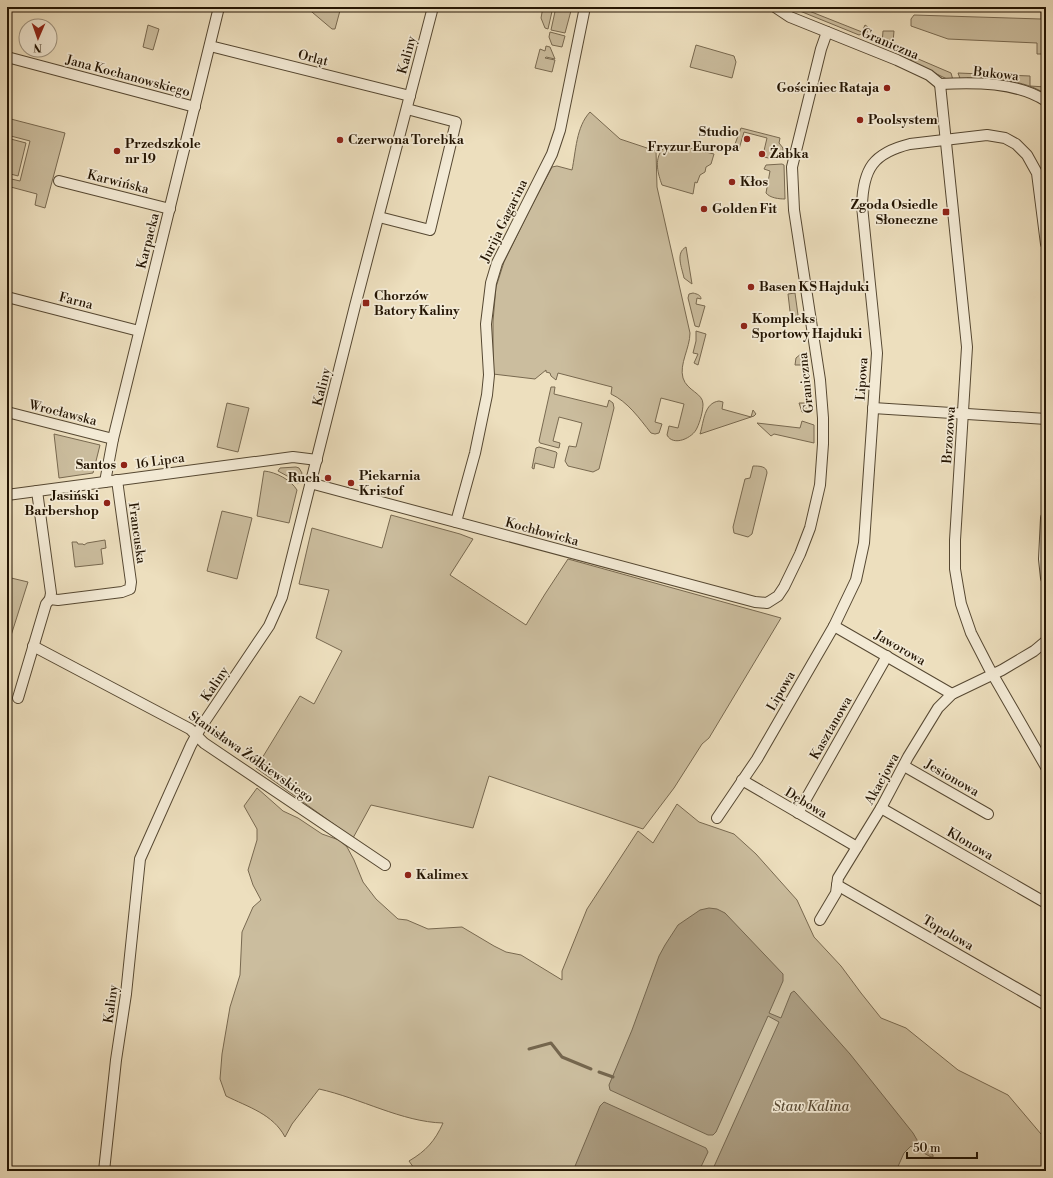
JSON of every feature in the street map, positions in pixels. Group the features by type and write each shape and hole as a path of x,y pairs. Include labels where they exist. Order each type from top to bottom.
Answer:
{"street":[{"name":"Karpacka","path":"105,482 113,439 219,7"},
{"name":"Kaliny","path":"104,1171 116,1060 126,994 140,859 196,736 269,626 282,597 433,7"},
{"name":"Jurija Gagarina","path":"456,522 475,453 487,395 489,375 486,315 492,277 507,242 552,154 560,130 585,7"},
{"name":"Graniczna","path":"775,7 790,17 897,60 929,75 940,84"},
{"name":"Graniczna","path":"767,603 778,596 800,554 810,528 821,477 823,418 820,380 794,210 792,167 821,49 827,32"},
{"name":"Orląt","path":"210,46 410,96"},
{"name":"Jana Kochanowskiego","path":"7,58 195,107"},
{"name":"Bukowa","path":"940,84 990,85 1016,88 1034,94 1046,102"},
{"name":"Brzozowa","path":"940,84 966,347 955,540 956,573 961,604 976,644 1046,767"},
{"path":"379,216 430,230 456,122 407,109"},
{"name":"Lipowa","path":"717,818 756,759 834,626 852,590 862,555 876,353 862,206 864,181 871,167 882,155 910,144 977,136 996,136 1011,141 1027,155 1037,173 1039,179 1046,244"},
{"name":"Karwińska","path":"59,181 170,209"},
{"name":"Farna","path":"7,297 139,331"},
{"path":"873,408 963,415 1046,419"},
{"name":"Wrocławska","path":"7,412 113,439"},
{"name":"16 Lipca","path":"7,495 293,457 317,460"},
{"name":"Francuska","path":"50,599 58,600 122,592 130,589 131,582 117,480"},
{"name":"Kochłowicka","path":"310,483 755,602 767,603"},
{"path":"18,698 46,604 50,599 51,593 37,491"},
{"path":"1046,518 1044,559 1046,578"},
{"name":"Jaworowa","path":"834,626 952,694"},
{"path":"993,675 1034,651 1046,641"},
{"name":"Stanisława Żółkiewskiego","path":"33,646 190,729 204,743 385,865"},
{"name":"Kasztanowa","path":"798,813 887,656"},
{"name":"Akacjowa","path":"820,920 836,893 838,878 881,808 938,708 952,694 993,675"},
{"name":"Jesionowa","path":"904,766 988,814"},
{"name":"Dębowa","path":"742,780 857,847"},
{"name":"Klonowa","path":"881,808 1046,903"},
{"name":"Topolowa","path":"837,885 1046,1005"}],"shaded area":[{"path":"306,7 341,7 335,29 332,29"},
{"path":"543,7 553,7 548,29 545,28 541,18"},
{"path":"556,7 572,7 565,33 551,30"},
{"path":"790,7 799,7 862,32 865,25 868,27 867,34 864,33 859,35"},
{"path":"1041,7 1046,7 1046,54 1037,54 1037,43 948,39 911,26 911,19 914,15 1041,19"},
{"path":"148,25 159,29 153,50 143,47"},
{"path":"883,31 894,31 891,46 882,44"},
{"path":"550,32 565,36 562,47 552,45 549,37"},
{"path":"696,45 734,56 736,62 732,78 690,67"},
{"path":"546,46 550,47 555,59 545,58 555,60 552,72 535,68 540,49 545,51"},
{"path":"909,55 951,73 953,80 947,79 912,62"},
{"path":"958,73 1030,76 1030,86 1046,87 1046,94 1027,85 1008,81 967,78 964,81 961,81"},
{"path":"590,112 620,139 656,151 657,187 690,333 682,373 685,382 700,397 703,404 699,423 695,432 683,440 678,441 670,439 667,435 669,426 678,428 684,404 661,398 655,422 662,424 659,433 655,434 651,433 638,416 623,401 611,394 612,387 558,373 556,380 550,373 546,372 546,370 535,379 493,374 493,321 496,287 504,262 552,167 557,166 572,170 579,132 585,118"},
{"path":"7,118 65,133 45,208 35,205 37,194 7,186 7,178 20,181 30,141 7,135"},
{"path":"741,128 780,138 779,143 783,148 782,158 773,159 764,157 763,155 767,138 744,132 739,149 735,144"},
{"path":"7,138 26,143 18,176 7,173"},
{"path":"673,144 714,154 711,164 706,167 705,172 700,175 697,183 695,182 693,194 662,185 658,172 658,158 663,149"},
{"path":"766,165 784,165 785,199 772,197 766,193 770,171 764,169"},
{"path":"686,247 692,284 684,278 680,261 681,253"},
{"path":"693,293 701,298 697,298 696,304 705,306 699,327 695,326 688,298 689,294"},
{"path":"795,293 798,315 791,320 788,294"},
{"path":"696,331 706,334 698,365 694,363 698,354 693,353 696,341"},
{"path":"802,353 807,353 813,409 813,411 807,413 802,412 799,403 807,403 803,365 795,365 796,358"},
{"path":"551,387 555,387 554,394 607,407 609,400 613,403 614,408 599,469 593,472 568,466 565,461 569,446 576,447 582,423 559,417 553,441 560,443 559,448 540,443 539,441"},
{"path":"714,402 723,402 722,409 751,417 700,434 707,409"},
{"path":"227,403 249,408 238,452 217,447"},
{"path":"753,410 756,414 751,417"},
{"path":"802,421 814,425 814,443 774,434 771,436 757,423 800,428"},
{"path":"54,434 100,445 93,473 59,478"},
{"path":"539,447 557,453 554,468 535,463 534,469 532,468 536,448"},
{"path":"753,466 760,466 766,469 767,473 752,534 748,537 734,533 733,527 745,479 750,478"},
{"path":"280,468 299,468 302,473 298,484 278,471"},
{"path":"264,471 283,477 297,490 289,523 257,516"},
{"path":"222,511 252,518 237,579 207,571"},
{"path":"391,515 473,539 450,575 526,625 568,559 781,618 709,738 702,744 674,788 643,829 489,776 473,828 371,805 353,838 256,768 300,696 314,704 342,651 316,638 329,590 299,584 312,528 382,548"},
{"path":"105,540 106,548 101,549 103,564 75,567 72,542 77,542 78,544 84,545 87,543"},
{"path":"7,577 28,582 8,645 7,645"},
{"path":"257,788 283,811 298,818 322,834 339,840 347,847 363,882 376,899 398,919 407,920 428,929 462,927 506,952 521,955 562,980 562,971 587,909 638,831 653,843 677,804 699,822 734,834 756,854 797,900 814,937 841,966 881,1018 906,1028 958,1070 1008,1095 1041,1134 1046,1137 1046,1158 1040,1171 416,1171 409,1161 429,1145 437,1135 443,1123 412,1119 319,1089 292,1124 285,1137 274,1122 267,1117 226,1096 220,1079 222,1054 230,1007 240,975 242,932 253,907 261,900 253,885 248,870 257,840 257,829 244,806"}],"water":[{"name":"Staw Kalina","path":"709,908 717,909 725,913 783,974 783,981 769,1013 781,1018 791,993 794,991 850,1054 913,1133 920,1145 933,1155 933,1157 911,1146 904,1153 896,1171 712,1171 779,1022 768,1016 716,1132 713,1135 708,1135 610,1090 609,1085 632,1030 659,956 678,925 700,910"},
{"path":"604,1102 706,1148 708,1152 699,1171 573,1171 600,1106"}],"waterway":[{"path":"529,1049 551,1043 562,1057 591,1069"},
{"path":"599,1072 613,1077"}],"place":[{"name":"Gościniec Rataja","path":"887,88"},
{"name":"Poolsystem","path":"860,120"},
{"name":"Studio Fryzur Europa","path":"747,139"},
{"name":"Czerwona Torebka","path":"340,140"},
{"name":"Przedszkole nr 19","path":"117,151"},
{"name":"Żabka","path":"762,154"},
{"name":"Kłos","path":"732,182"},
{"name":"Golden Fit","path":"704,209"},
{"name":"Zgoda Osiedle Słoneczne","path":"946,212"},
{"name":"Basen KS Hajduki","path":"751,287"},
{"name":"Chorzów Batory Kaliny","path":"366,303"},
{"name":"Kompleks Sportowy Hajduki","path":"744,326"},
{"name":"Santos","path":"124,465"},
{"name":"Ruch","path":"328,478"},
{"name":"Piekarnia Kristof","path":"351,483"},
{"name":"Jasiński Barbershop","path":"107,503"},
{"name":"Kalimex","path":"408,875"}]}
